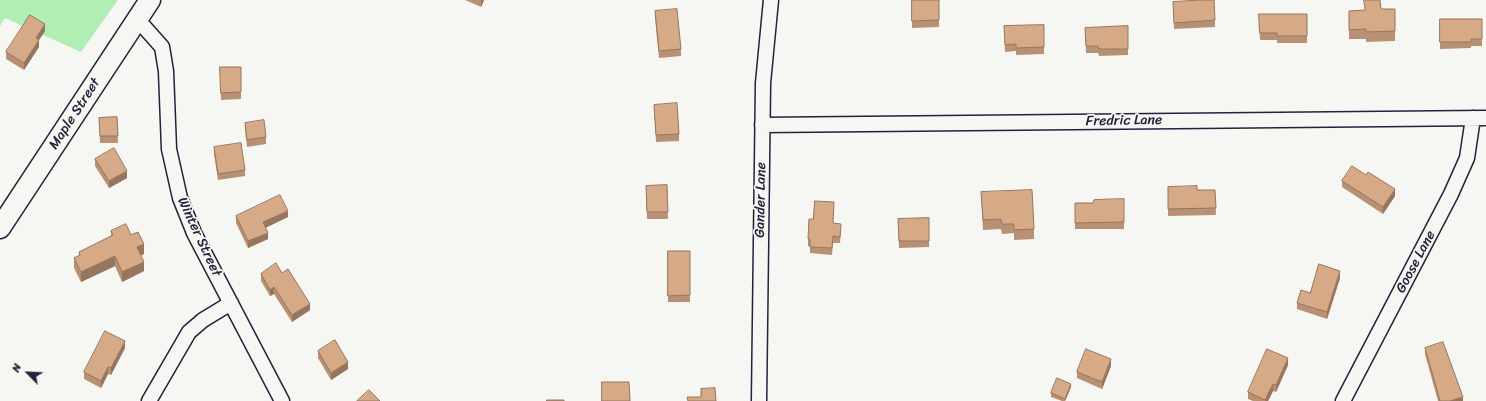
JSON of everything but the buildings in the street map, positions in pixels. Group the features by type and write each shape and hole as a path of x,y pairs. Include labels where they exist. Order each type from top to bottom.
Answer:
{"street":[{"name":"Maple Street","path":"0,228 150,0"},
{"name":"Gander Lane","path":"759,401 763,83 771,0"},
{"name":"Winter Street","path":"138,20 162,48 166,71 169,150 180,198 194,233 282,401"},
{"name":"Fredric Lane","path":"762,125 1480,118"},
{"name":"Goose Lane","path":"1343,401 1451,194 1467,158 1480,118"},
{"path":"149,401 189,332 203,320 231,303"}],"green space":[{"path":"0,0 118,0 81,52 5,18 0,26"}]}
